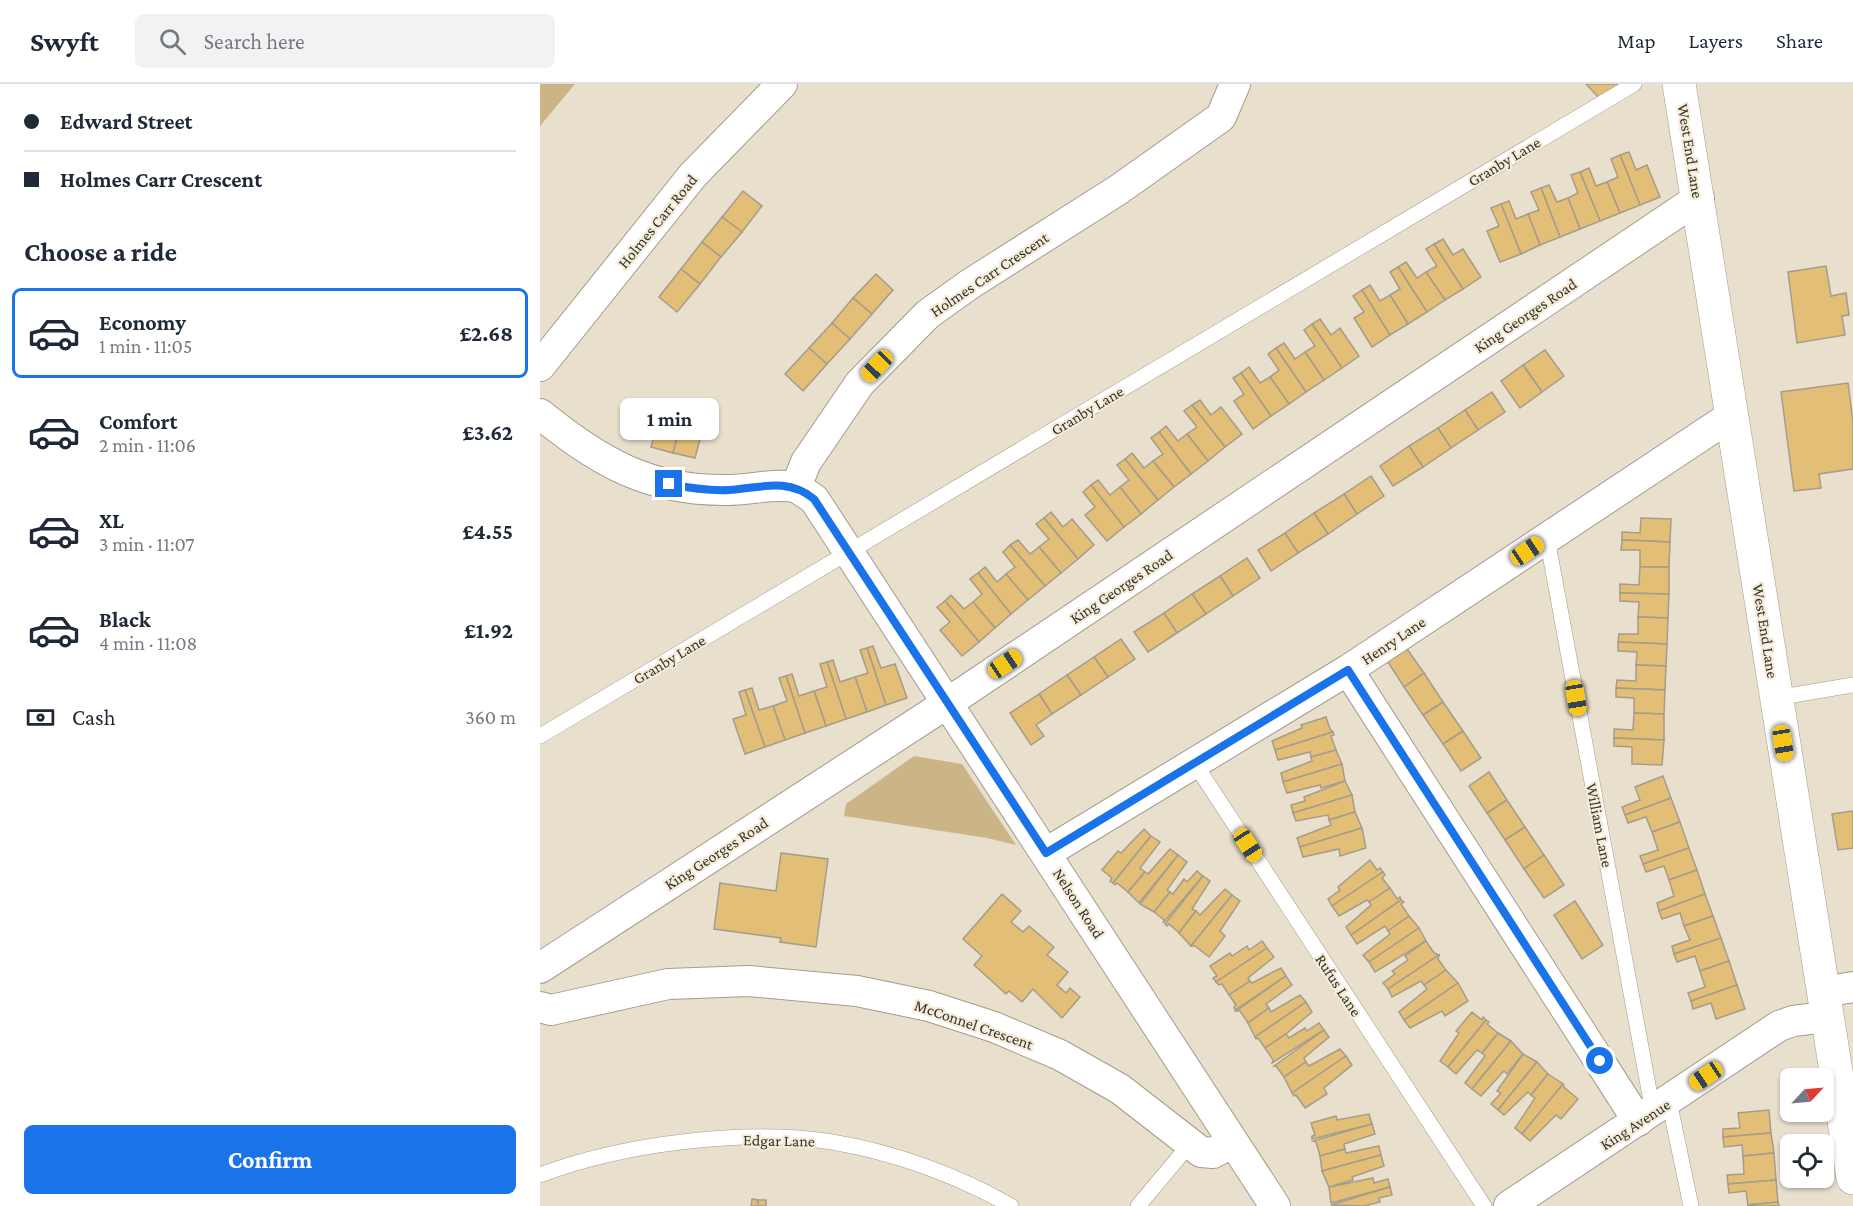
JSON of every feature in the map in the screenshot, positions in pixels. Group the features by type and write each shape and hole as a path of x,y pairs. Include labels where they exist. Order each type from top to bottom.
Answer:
{"street":[{"name":"Holmes Carr Road","path":"540,366 693,176 782,84"},
{"name":"Holmes Carr Crescent","path":"796,487 806,462 860,383 928,314 970,284 1118,190 1221,117 1235,84"},
{"name":"West End Lane","path":"1679,84 1699,198 1776,698 1834,999 1853,1178"},
{"name":"King Georges Road","path":"540,968 946,704 1699,198"},
{"path":"540,414 605,462 647,479 692,489 729,490 780,484 796,487"},
{"name":"Henry Lane","path":"1046,853 1348,670 1731,416"},
{"name":"Nelson Road","path":"796,487 814,499 847,553 1046,853 1275,1206"},
{"path":"1348,670 1654,1111"},
{"name":"McConnel Crescent","path":"540,1007 551,1010 668,984 749,981 867,993 928,1006 994,1027 1060,1055 1120,1089 1166,1121 1202,1152 1213,1153 1233,1142"},
{"name":"King Avenue","path":"1509,1206 1779,1026 1834,999"}],"lane":[{"name":"Granby Lane","path":"540,736 1634,84"},
{"name":"William Lane","path":"1547,538 1654,1111 1691,1206"},
{"path":"1776,698 1853,685"},
{"name":"Rufus Lane","path":"1195,764 1484,1206"},
{"name":"Edgar Lane","path":"540,1176 584,1160 638,1148 764,1138 831,1142 890,1155 953,1178 1011,1206"},
{"path":"1138,1206 1190,1144"}],"shaded area":[{"path":"540,84 575,84 540,126"},
{"path":"914,756 962,764 1016,845 987,838 844,816 846,804"}],"building":[{"path":"1586,84 1621,84 1602,101"},
{"path":"1629,152 1636,170 1647,165 1660,197 1640,205 1620,155"},
{"path":"1620,155 1640,205 1620,213 1607,182 1618,177 1611,159"},
{"path":"1589,168 1596,186 1607,182 1620,213 1600,221 1580,172"},
{"path":"1580,172 1600,221 1580,229 1568,198 1578,193 1571,175"},
{"path":"1549,185 1557,202 1568,198 1580,229 1560,237 1541,188"},
{"path":"1541,188 1560,237 1540,245 1528,214 1539,210 1531,192"},
{"path":"743,191 762,206 742,232 722,217"},
{"path":"1509,201 1516,219 1528,214 1540,245 1521,254 1501,204"},
{"path":"1501,204 1521,254 1500,262 1487,231 1499,226 1491,208"},
{"path":"722,217 742,232 721,257 702,242"},
{"path":"1443,239 1453,255 1463,249 1481,277 1463,289 1434,244"},
{"path":"702,242 721,257 700,284 681,269"},
{"path":"1434,244 1463,289 1445,300 1426,272 1437,266 1426,249"},
{"path":"1406,262 1417,278 1426,272 1445,300 1427,312 1398,267"},
{"path":"1826,266 1831,296 1846,293 1849,315 1842,316 1845,335 1797,343 1788,272"},
{"path":"1398,267 1427,312 1408,324 1390,295 1400,289 1390,272"},
{"path":"681,269 700,284 677,312 659,297"},
{"path":"876,274 893,290 872,314 853,298"},
{"path":"1370,285 1380,301 1390,295 1408,324 1390,335 1362,290"},
{"path":"1362,290 1390,335 1372,347 1354,318 1364,312 1353,296"},
{"path":"853,298 872,314 850,339 832,323"},
{"path":"1320,319 1331,335 1340,328 1359,356 1342,368 1312,324"},
{"path":"832,323 850,339 827,364 809,348"},
{"path":"1312,324 1342,368 1324,380 1305,352 1315,346 1304,330"},
{"path":"1284,343 1295,359 1305,352 1324,380 1306,392 1276,348"},
{"path":"809,348 827,364 803,391 785,374"},
{"path":"1276,348 1306,392 1289,404 1270,377 1279,370 1268,354"},
{"path":"1545,350 1564,376 1542,392 1523,365"},
{"path":"1523,365 1542,392 1520,408 1501,381"},
{"path":"1249,367 1260,383 1270,377 1289,404 1271,416 1241,373"},
{"path":"1241,373 1271,416 1253,429 1234,401 1244,394 1233,378"},
{"path":"1848,383 1853,422 1853,469 1819,474 1821,488 1794,491 1781,392"},
{"path":"1492,392 1505,412 1478,430 1465,410"},
{"path":"1200,400 1211,415 1221,407 1242,434 1225,447 1192,405"},
{"path":"1192,405 1225,447 1208,461 1187,434 1197,427 1184,411"},
{"path":"1465,410 1478,430 1451,448 1438,428"},
{"path":"660,413 682,419 673,453 651,447"},
{"path":"682,419 704,424 695,458 673,453"},
{"path":"1166,426 1178,441 1187,434 1208,461 1191,474 1159,432"},
{"path":"1438,428 1451,448 1423,467 1409,446"},
{"path":"1159,432 1191,474 1174,487 1153,461 1163,454 1151,438"},
{"path":"1409,446 1423,467 1393,486 1380,466"},
{"path":"1132,453 1144,468 1153,461 1174,487 1158,500 1125,459"},
{"path":"1125,459 1158,500 1141,514 1120,487 1129,480 1117,465"},
{"path":"1371,476 1384,496 1357,514 1344,494"},
{"path":"1098,480 1110,495 1120,487 1141,514 1124,527 1091,485"},
{"path":"1091,485 1124,527 1107,541 1085,515 1095,507 1083,492"},
{"path":"1344,494 1357,514 1328,534 1314,513"},
{"path":"1051,512 1063,527 1072,519 1094,545 1078,559 1044,518"},
{"path":"1314,513 1328,534 1298,553 1285,533"},
{"path":"1044,518 1078,559 1061,573 1039,547 1049,539 1036,524"},
{"path":"1641,518 1671,519 1670,542 1622,540 1622,532 1640,533"},
{"path":"1285,533 1298,553 1271,571 1258,550"},
{"path":"1018,540 1030,554 1039,547 1061,573 1045,586 1010,545"},
{"path":"1622,540 1670,542 1669,567 1640,567 1640,550 1621,550"},
{"path":"1010,545 1045,586 1028,600 1006,574 1015,567 1003,552"},
{"path":"1247,558 1260,578 1233,596 1220,576"},
{"path":"985,567 997,582 1006,574 1028,600 1011,614 978,573"},
{"path":"1640,567 1669,567 1669,594 1620,593 1620,584 1639,585"},
{"path":"978,573 1011,614 995,628 973,602 982,594 970,579"},
{"path":"1220,576 1233,596 1206,614 1192,594"},
{"path":"1620,593 1669,594 1668,618 1638,617 1639,602 1620,601"},
{"path":"1192,594 1206,614 1177,633 1164,613"},
{"path":"951,595 964,609 973,602 995,628 979,642 945,601"},
{"path":"945,601 979,642 962,656 940,630 950,622 937,607"},
{"path":"1164,613 1177,633 1148,652 1134,632"},
{"path":"1638,617 1668,618 1667,644 1618,642 1619,634 1638,634"},
{"path":"1121,639 1135,659 1108,677 1094,657"},
{"path":"1618,642 1667,644 1666,666 1636,665 1637,652 1618,651"},
{"path":"873,646 881,668 895,664 907,698 886,705 867,648"},
{"path":"1405,646 1424,673 1404,687 1386,659"},
{"path":"867,648 886,705 867,712 855,677 868,673 860,650"},
{"path":"1094,657 1108,677 1081,695 1067,675"},
{"path":"833,660 840,682 855,677 867,712 846,719 827,662"},
{"path":"827,662 846,719 826,726 814,691 827,687 820,664"},
{"path":"1636,665 1666,666 1665,690 1616,688 1617,680 1636,681"},
{"path":"1424,673 1443,702 1423,715 1404,687"},
{"path":"792,674 799,696 814,691 826,726 805,733 786,676"},
{"path":"1067,675 1081,695 1052,714 1039,694"},
{"path":"786,676 805,733 785,740 773,706 787,701 779,678"},
{"path":"752,688 759,710 773,706 785,740 765,747 745,690"},
{"path":"1616,688 1665,690 1664,714 1634,713 1634,698 1616,697"},
{"path":"745,690 765,747 745,754 733,719 746,715 739,692"},
{"path":"1039,694 1052,714 1036,725 1044,736 1031,745 1010,713"},
{"path":"1443,702 1463,731 1443,744 1423,715"},
{"path":"1634,713 1664,714 1664,740 1614,738 1614,729 1633,730"},
{"path":"1326,717 1333,732 1275,750 1272,741 1302,728 1301,725"},
{"path":"1463,731 1481,758 1461,771 1443,744"},
{"path":"1333,732 1334,735 1331,736 1336,750 1311,757 1310,752 1278,760 1275,750"},
{"path":"1614,738 1664,740 1662,765 1632,764 1632,747 1614,746"},
{"path":"1336,750 1342,764 1283,782 1281,773 1312,761 1311,757"},
{"path":"1342,764 1345,781 1321,788 1320,785 1287,793 1283,782"},
{"path":"1489,772 1507,800 1487,813 1469,786"},
{"path":"1663,776 1671,798 1625,815 1622,807 1640,800 1635,787"},
{"path":"1345,781 1352,795 1293,813 1291,805 1305,801 1304,797"},
{"path":"1352,795 1355,812 1329,820 1328,815 1296,821 1293,813"},
{"path":"1671,798 1680,822 1652,832 1646,817 1628,823 1625,815"},
{"path":"1507,800 1525,827 1505,840 1487,813"},
{"path":"1853,811 1853,848 1838,850 1832,814"},
{"path":"1355,812 1362,828 1300,847 1297,838 1331,825 1329,820"},
{"path":"1680,822 1689,848 1643,864 1640,856 1658,850 1652,832"},
{"path":"1525,827 1544,855 1524,869 1505,840"},
{"path":"1362,828 1366,848 1340,856 1339,849 1303,857 1300,847"},
{"path":"1144,829 1151,836 1113,883 1110,881 1112,878 1102,870 1118,851 1121,853"},
{"path":"1151,836 1160,842 1140,868 1145,872 1128,892 1117,883 1115,885 1113,883"},
{"path":"1689,848 1697,870 1669,880 1664,866 1646,872 1643,864"},
{"path":"1170,849 1178,855 1139,903 1128,892 1145,872 1148,874"},
{"path":"781,853 828,859 816,947 780,942 781,938 714,929 720,883 776,891"},
{"path":"1178,855 1187,862 1167,890 1170,892 1154,912 1140,904"},
{"path":"1544,855 1564,885 1544,898 1524,869"},
{"path":"1370,860 1377,870 1380,868 1383,872 1332,906 1328,899 1340,890 1338,887"},
{"path":"1697,870 1705,894 1659,911 1657,903 1674,896 1669,880"},
{"path":"1197,871 1203,876 1163,923 1164,920 1154,912 1170,892 1173,894 1184,879 1187,882"},
{"path":"1383,872 1385,875 1382,878 1390,888 1369,902 1367,900 1339,916 1332,906"},
{"path":"1203,876 1210,881 1192,909 1196,911 1179,933 1169,924 1167,926 1165,924"},
{"path":"1390,888 1397,899 1400,897 1401,900 1351,935 1346,927 1371,905 1369,902"},
{"path":"1225,889 1232,895 1191,946 1179,933 1196,911 1200,915"},
{"path":"1002,894 1021,911 1011,922 1023,932 1029,926 1054,947 1047,955 1068,972 1057,985 1066,993 1070,988 1080,997 1062,1018 1033,989 1022,1002 1009,991 1006,994 974,965 982,956 963,939"},
{"path":"1705,894 1713,916 1684,926 1680,913 1662,919 1659,911"},
{"path":"1232,895 1240,901 1220,931 1225,936 1209,957 1195,946 1191,946"},
{"path":"1401,900 1409,916 1388,931 1385,926 1357,944 1351,935"},
{"path":"1575,901 1603,945 1582,959 1554,915"},
{"path":"1409,916 1419,928 1369,962 1363,955 1390,934 1388,931"},
{"path":"1713,916 1721,938 1674,954 1672,946 1690,940 1684,926"},
{"path":"1419,928 1426,941 1375,972 1369,962"},
{"path":"1721,938 1729,961 1700,971 1695,956 1677,962 1674,954"},
{"path":"1262,941 1267,948 1216,982 1213,978 1217,976 1210,966 1230,953 1232,956 1247,946 1249,950"},
{"path":"1426,941 1434,953 1439,955 1388,989 1383,983 1395,974 1392,971 1408,960 1405,956"},
{"path":"1267,948 1274,957 1248,978 1250,981 1229,995 1222,984 1219,985 1216,982"},
{"path":"1439,955 1438,959 1446,970 1424,985 1421,981 1392,997 1388,989"},
{"path":"1729,961 1737,985 1691,1001 1688,993 1705,987 1700,971"},
{"path":"1281,968 1286,976 1235,1010 1236,1005 1229,995 1250,981 1252,983"},
{"path":"1446,970 1458,983 1404,1020 1399,1012 1427,989 1424,985"},
{"path":"1286,976 1292,985 1266,1004 1269,1008 1248,1023 1240,1011 1236,1011"},
{"path":"1458,983 1468,1001 1445,1016 1442,1011 1410,1028 1404,1020"},
{"path":"1737,985 1745,1009 1716,1019 1711,1003 1693,1009 1691,1001"},
{"path":"1300,995 1306,1002 1255,1037 1248,1023 1269,1008 1271,1012"},
{"path":"1306,1002 1312,1012 1286,1034 1265,1048 1258,1038 1256,1039 1255,1037"},
{"path":"1472,1012 1482,1020 1483,1017 1486,1020 1448,1067 1440,1061 1459,1033 1456,1031"},
{"path":"1486,1020 1489,1022 1487,1024 1498,1033 1482,1053 1477,1050 1456,1074 1448,1067"},
{"path":"1319,1023 1324,1030 1272,1063 1273,1060 1265,1048 1286,1034 1289,1038"},
{"path":"1324,1030 1329,1037 1304,1058 1306,1062 1284,1077 1274,1066"},
{"path":"1498,1033 1511,1041 1472,1089 1465,1083 1485,1056 1482,1053"},
{"path":"1511,1041 1523,1054 1507,1074 1504,1071 1481,1096 1472,1089"},
{"path":"1340,1049 1346,1056 1292,1093 1284,1077 1306,1062 1309,1066"},
{"path":"1523,1054 1537,1062 1498,1110 1491,1104 1501,1093 1497,1091"},
{"path":"1346,1056 1352,1065 1324,1088 1327,1094 1305,1108 1292,1093"},
{"path":"1537,1062 1548,1074 1531,1095 1528,1092 1504,1115 1498,1110"},
{"path":"1548,1074 1563,1084 1522,1134 1515,1128 1535,1098 1531,1095"},
{"path":"1563,1084 1578,1099 1561,1119 1556,1115 1530,1141 1522,1134"},
{"path":"1769,1110 1771,1133 1723,1137 1723,1129 1740,1128 1738,1113"},
{"path":"1369,1114 1372,1124 1312,1139 1315,1135 1311,1123 1336,1116 1337,1120"},
{"path":"1372,1124 1375,1134 1344,1144 1345,1149 1320,1156 1316,1142 1313,1141"},
{"path":"1771,1133 1774,1153 1743,1156 1742,1145 1724,1147 1723,1137"},
{"path":"1379,1146 1381,1155 1322,1171 1320,1156 1345,1149 1346,1153"},
{"path":"1774,1153 1776,1180 1728,1184 1727,1175 1744,1174 1743,1156"},
{"path":"1381,1155 1384,1166 1352,1177 1353,1180 1329,1187 1322,1171"},
{"path":"1373,1178 1374,1183 1388,1179 1390,1187 1331,1203 1329,1187"},
{"path":"1776,1180 1778,1202 1748,1205 1746,1191 1729,1193 1728,1184"},
{"path":"1390,1187 1392,1195 1379,1198 1380,1202 1364,1206 1331,1205"},
{"path":"752,1199 758,1200 758,1206 751,1206"},
{"path":"758,1200 766,1200 766,1206 758,1206"},
{"path":"1778,1202 1779,1206 1748,1206 1748,1205"}],"route":[{"path":"669,484 692,489 729,490 780,484 796,487 814,499 847,553 1046,853 1348,670 1600,1061"}]}
